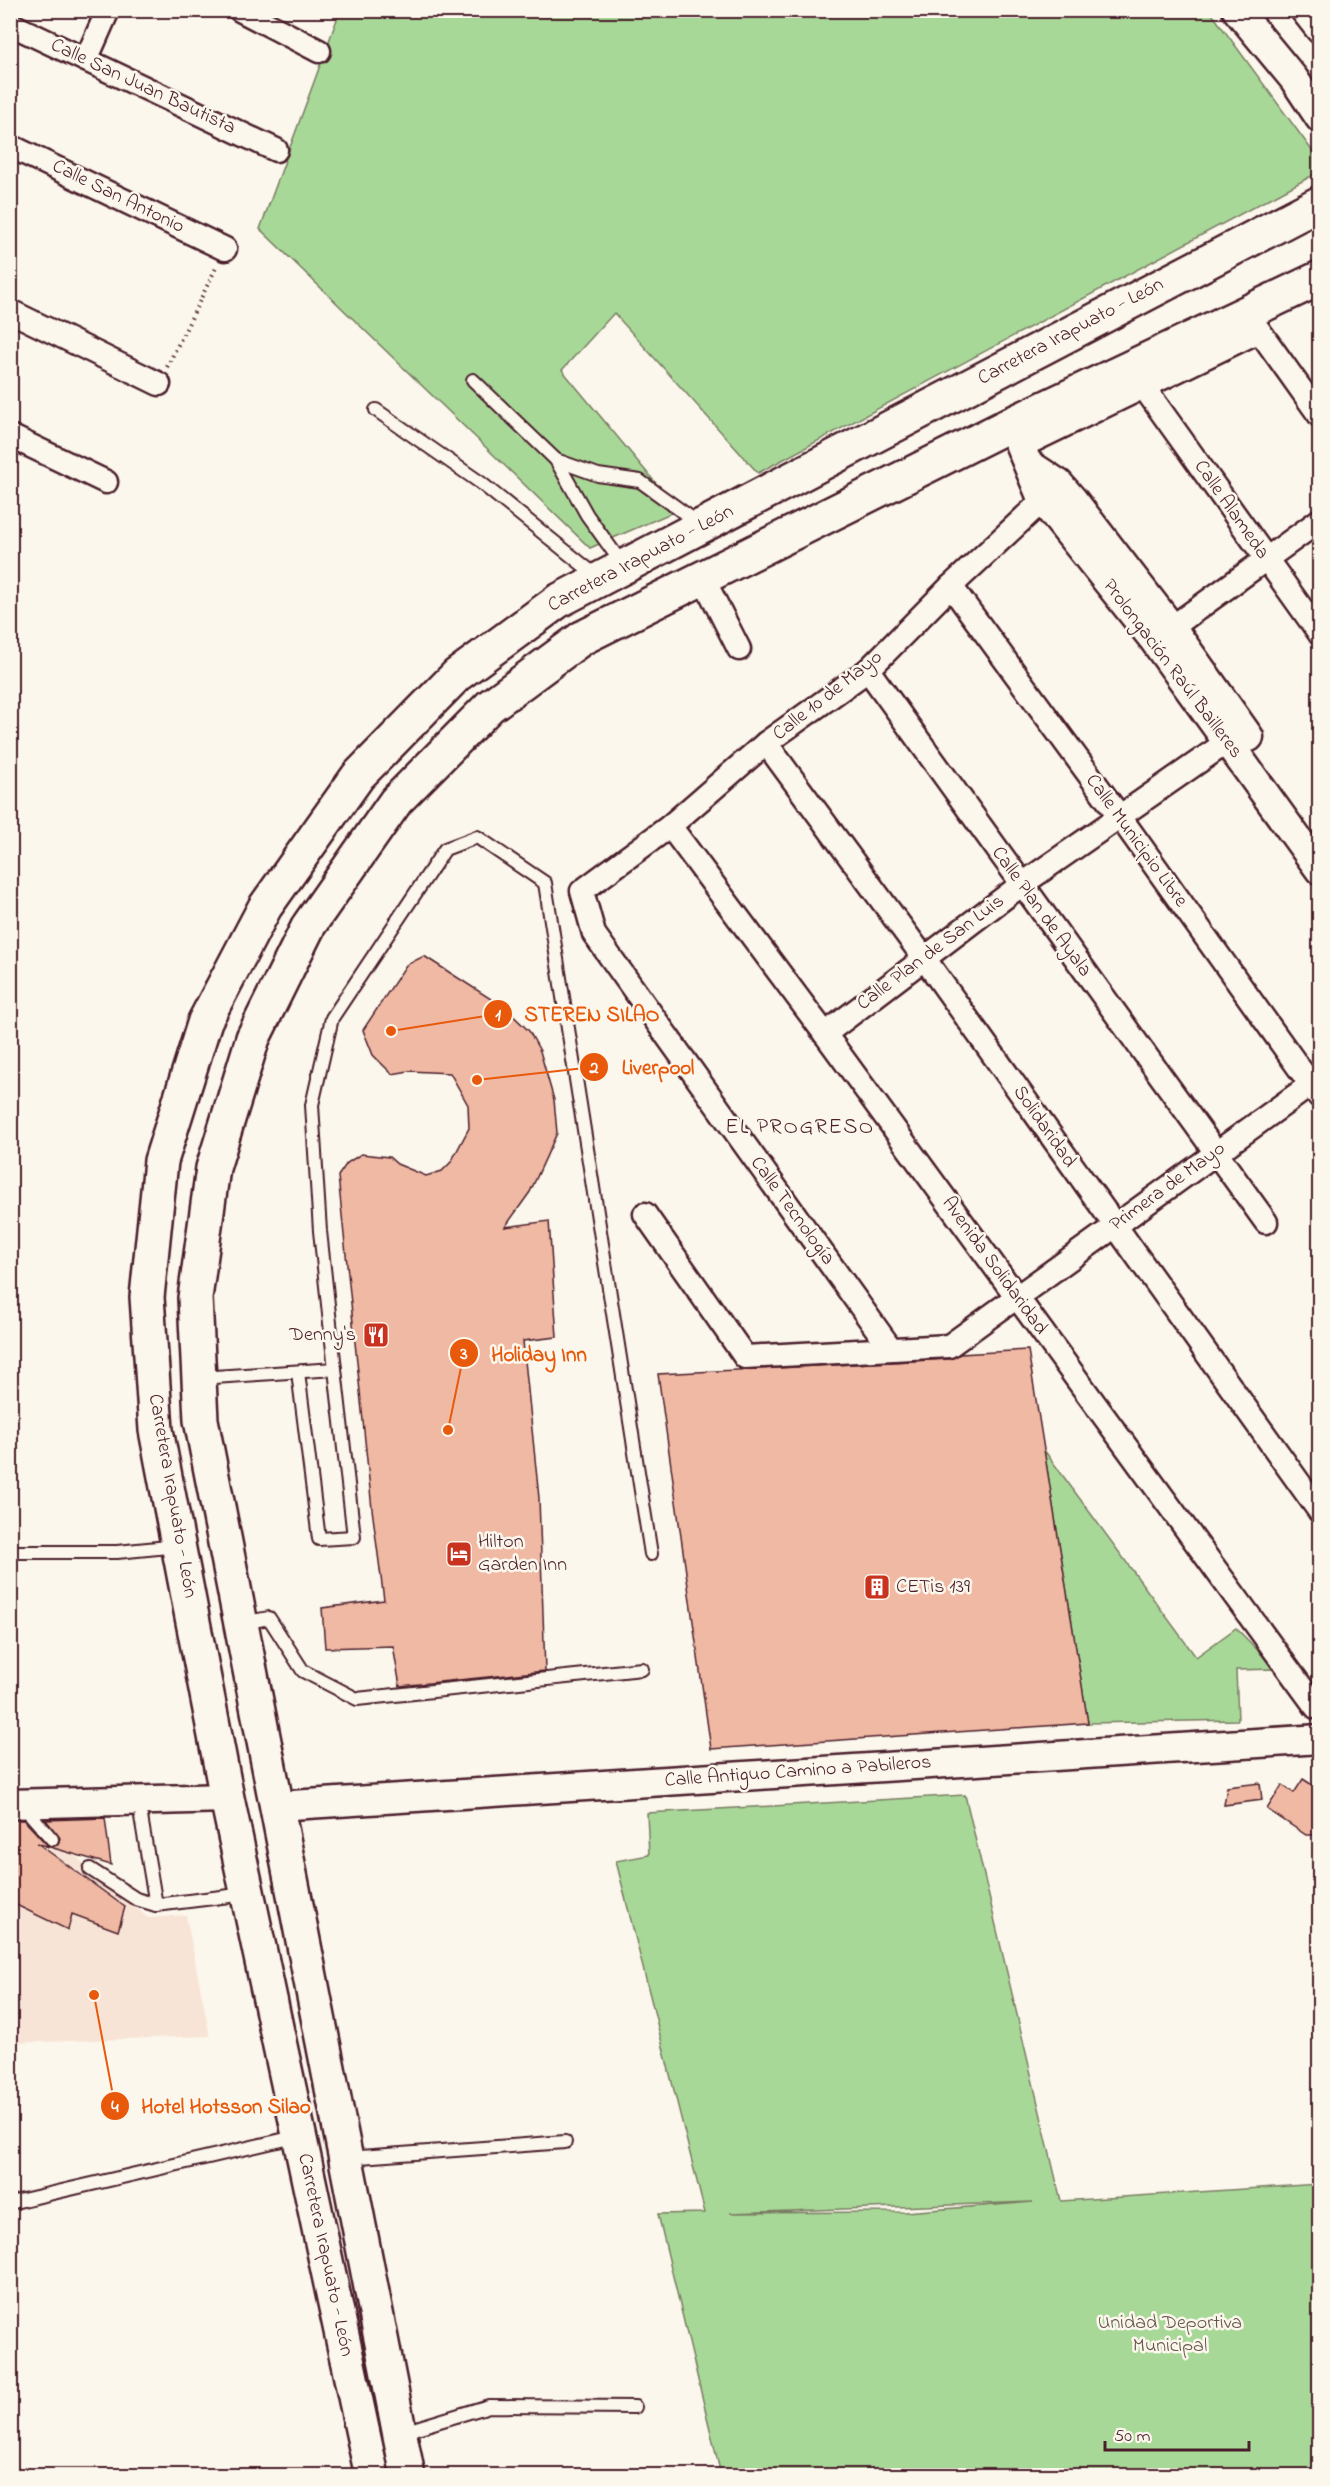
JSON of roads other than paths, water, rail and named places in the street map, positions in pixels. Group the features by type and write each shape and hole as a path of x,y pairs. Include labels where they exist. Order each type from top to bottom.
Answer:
{"highway":[{"name":"Carretera Irapuato - León","path":"372,2475 227,1798 156,1430 147,1297 161,1161 206,1021 265,907 358,776 457,675 558,601 1320,203"},
{"name":"Carretera Irapuato - León","path":"408,2475 201,1420 195,1298 213,1168 253,1038 309,925 396,801 489,706 582,638 703,578 1021,445 1253,322 1320,278"}],"street":[{"path":"86,60 108,10"},
{"path":"240,10 319,51"},
{"path":"1237,10 1294,79 1320,118"},
{"path":"1258,10 1320,84"},
{"path":"1305,10 1320,29"},
{"name":"Calle San Juan Bautista","path":"10,24 276,150"},
{"name":"Calle San Antonio","path":"10,146 225,249"},
{"path":"10,311 159,384"},
{"path":"1021,445 1143,386 1253,322 1320,416"},
{"name":"Calle Alameda","path":"1143,386 1320,634"},
{"path":"10,436 106,482"},
{"name":"Prolongación Raúl Bailleres","path":"1021,445 1051,493 1162,634 1236,736 1320,837"},
{"name":"Calle 10 de Mayo","path":"582,891 670,826 766,743 868,670 951,586 1051,493"},
{"path":"1162,634 1264,558 1320,520"},
{"path":"703,578 739,649"},
{"name":"Calle Municipio Libre","path":"951,586 1316,1086"},
{"name":"Calle Plan de Ayala","path":"868,670 1021,885 1266,1221"},
{"name":"Prolongación Raúl Bailleres","path":"1236,736 1320,870"},
{"name":"Calle Plan de San Luis","path":"825,1034 1021,885 1236,736"},
{"name":"Solidaridad","path":"766,743 924,958 1320,1512"},
{"name":"Avenida Solidaridad","path":"670,826 1318,1707"},
{"name":"Calle Tecnología","path":"582,891 594,934 891,1349"},
{"name":"Primera de Mayo","path":"645,1214 745,1357 949,1346 1217,1152 1316,1086"},
{"name":"Calle Antiguo Camino a Pabileros","path":"276,1806 1320,1738"},
{"path":"16,1804 227,1798"}],"lane":[{"path":"473,380 556,460 587,515 612,573"},
{"path":"376,410 612,573"},
{"path":"556,460 598,475 640,481 702,525"},
{"path":"298,1372 319,1539 354,1537 320,1231 312,1105 332,1018 445,849 477,837 545,883 651,1554"},
{"path":"199,1378 335,1369"},
{"path":"10,1552 117,1552 179,1546"},
{"path":"241,1624 269,1618 303,1671 357,1699 642,1669"},
{"path":"16,1804 52,1839"},
{"path":"141,1817 156,1905"},
{"path":"90,1869 136,1899 156,1905 248,1894"},
{"path":"10,2203 300,2136"},
{"path":"345,2158 565,2142"},
{"path":"399,2433 489,2406 635,2407"}],"place":[{"name":"STEREN SILAO","path":"391,1031"},
{"name":"Liverpool","path":"477,1080"},
{"name":"Denny's","path":"376,1335"},
{"name":"Holiday Inn","path":"448,1430"},
{"name":"Hilton Garden Inn","path":"459,1554"},
{"name":"CETis 139","path":"877,1587"},
{"name":"Hotel Hotsson Silao","path":"94,1995"}],"district":[{"name":"EL PROGRESO","path":"800,1128"}],"park label":[{"name":"Unidad Deportiva Municipal","path":"1170,2334"}]}
